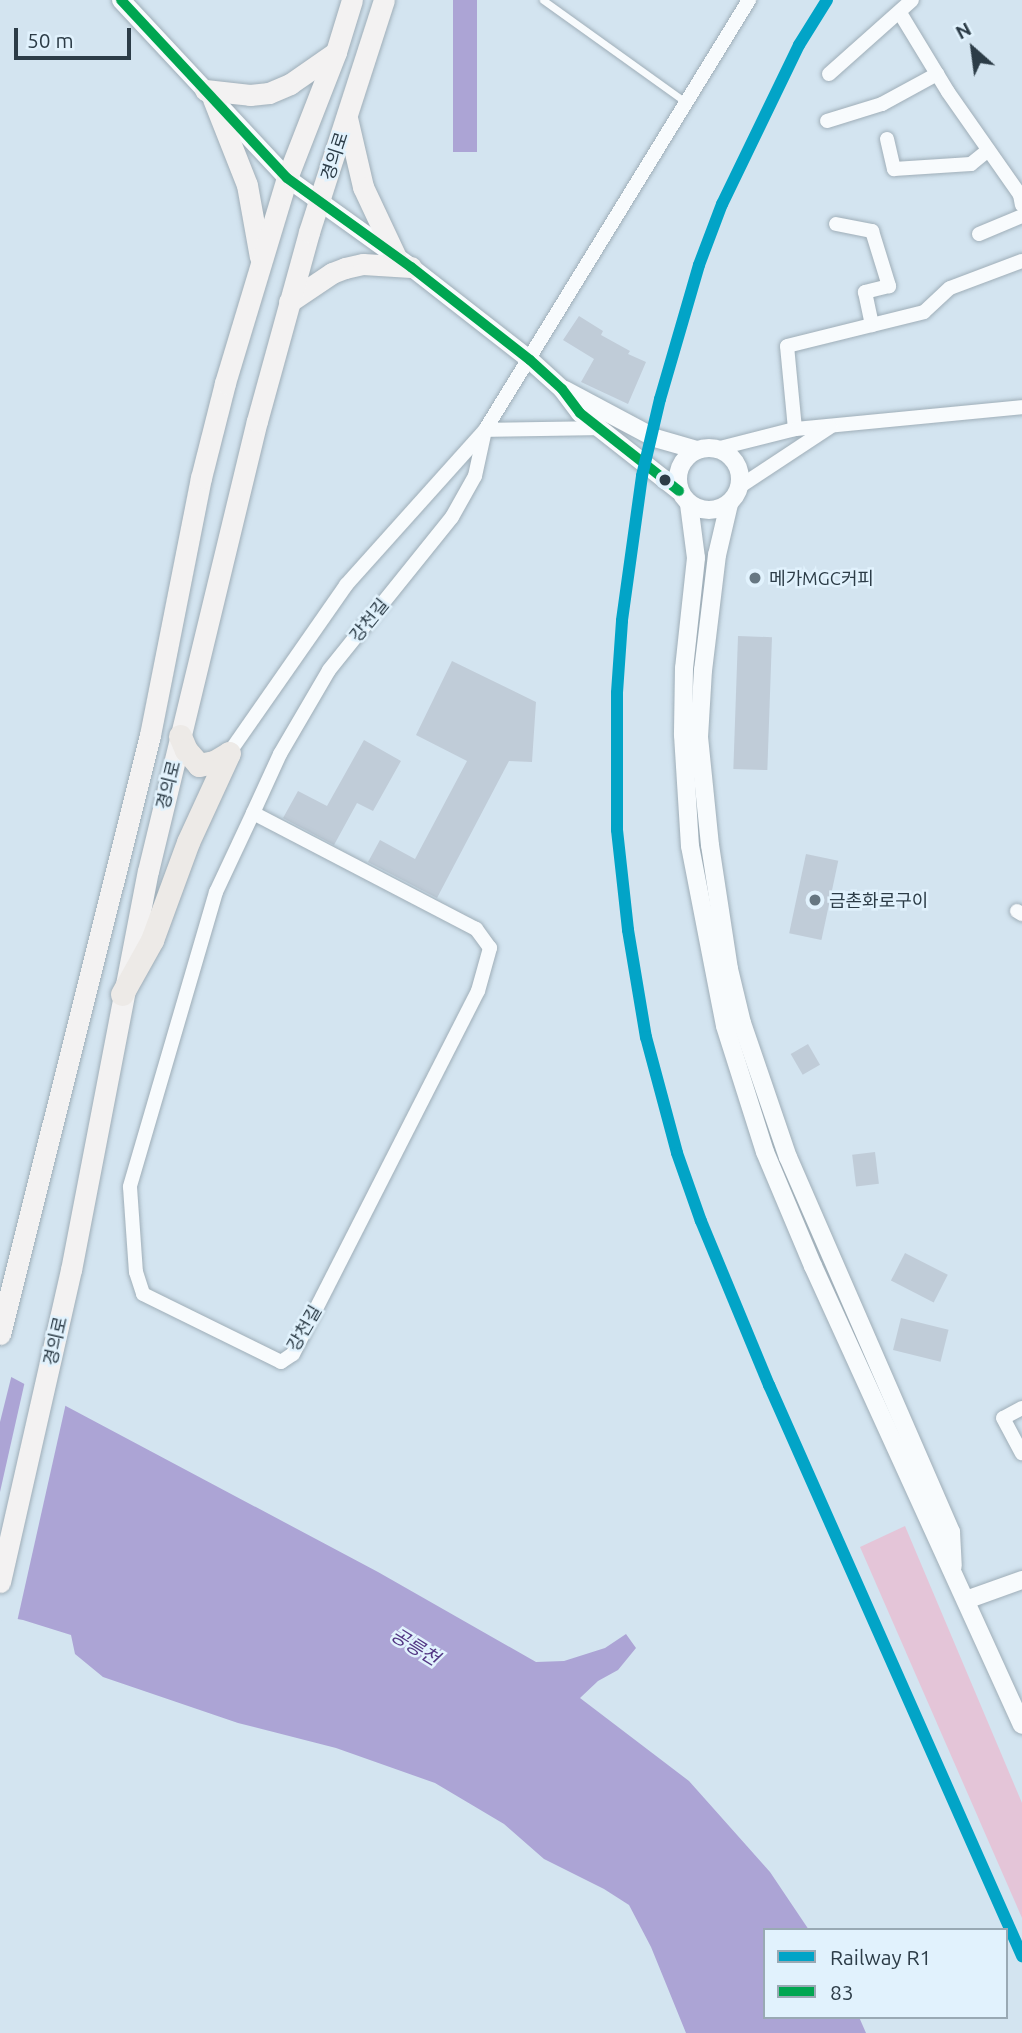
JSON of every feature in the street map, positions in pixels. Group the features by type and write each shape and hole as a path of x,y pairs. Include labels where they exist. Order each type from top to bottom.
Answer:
{"main road":[{"name":"경의로","path":"0,1334 150,735 201,478 286,178 336,52 352,0"},
{"name":"경의로","path":"0,1582 71,1270 122,994 180,736 289,302 384,0"},
{"path":"261,261 247,185 209,94 269,93 290,84 336,52"},
{"path":"289,302 345,268 363,264 404,262 362,187 347,116"},
{"path":"180,736 186,750 199,765 214,762 229,753"},
{"path":"122,994 152,940 188,842 229,753"}],"street":[{"path":"121,0 286,178 404,262 530,360 562,389 580,413 684,497 705,511 729,504"},
{"path":"229,753 346,585 485,430 530,360 684,101 749,0"},
{"path":"829,74 912,0"},
{"path":"900,13 937,74 1020,195 1022,205"},
{"path":"827,121 882,104 937,74"},
{"path":"887,139 894,169 971,164 988,150"},
{"path":"979,234 1022,216"},
{"path":"836,224 872,231 889,286 865,292 872,325"},
{"path":"795,429 787,346 924,312 950,288 1022,261"},
{"path":"562,389 655,438 697,450 716,449 795,429 1022,407"},
{"path":"834,424 739,487 729,504 717,555 703,670 699,737 710,845 729,969 741,1023 788,1157 951,1532 953,1570"},
{"path":"485,430 598,428"},
{"name":"강천길","path":"253,813 476,929 490,948 478,991 293,1354 281,1362 143,1294 136,1272 130,1187 216,892 280,754 329,670 452,517 475,476 485,430"},
{"path":"716,449 733,459 738,467 739,487"},
{"path":"697,450 682,462 677,481 684,497 696,558 684,668 683,735 690,846 711,968 725,1026 746,1099 770,1165 936,1541 953,1570 1022,1725"},
{"path":"1022,1408 1003,1418 1022,1453"},
{"path":"966,1600 1022,1580"}],"lane":[{"path":"543,0 684,101"}],"shaded area":[{"path":"905,1526 1022,1803 1022,1918 860,1547"}],"water":[{"path":"453,0 477,0 477,152 453,152"},
{"name":"공릉천","path":"0,1371 378,1572 536,1662 564,1661 605,1648 626,1634 636,1648 618,1670 598,1681 580,1698 689,1781 770,1872 808,1928 763,1928 763,2019 860,2019 866,2033 686,2033 651,1947 629,1905 604,1889 544,1859 504,1824 435,1783 336,1748 238,1723 103,1677 75,1654 71,1635 0,1616"}],"pier":[{"path":"0,1367 12,1374 0,1422"},
{"path":"25,1381 66,1403 17,1622 0,1620 0,1492"}],"building":[{"path":"579,316 603,331 601,335 630,351 628,354 646,362 628,404 581,382 594,359 563,340"},
{"path":"738,636 772,637 767,770 733,769"},
{"path":"452,661 536,702 532,762 509,761 437,898 368,862 380,840 415,859 467,761 416,735"},
{"path":"364,740 401,761 373,811 357,803 334,845 283,818 298,791 327,806"},
{"path":"806,854 838,861 821,940 789,933"},
{"path":"808,1044 820,1065 803,1075 791,1054"},
{"path":"875,1152 879,1184 856,1187 852,1155"},
{"path":"905,1253 948,1275 934,1302 891,1281"},
{"path":"901,1318 949,1330 941,1362 893,1350"}],"rail line":[{"name":"R1","path":"827,0 799,45 722,204 699,265 660,399 642,476 622,621 617,693 617,830 628,930 646,1037 677,1153 701,1221 769,1385 1022,1956"}],"transit line":[{"name":"83","path":"121,0 287,178 411,267 530,360 562,389 580,413 679,491"}],"place":[{"name":"메가MGC커피","path":"755,578"},
{"name":"금촌화로구이","path":"815,900"}]}
